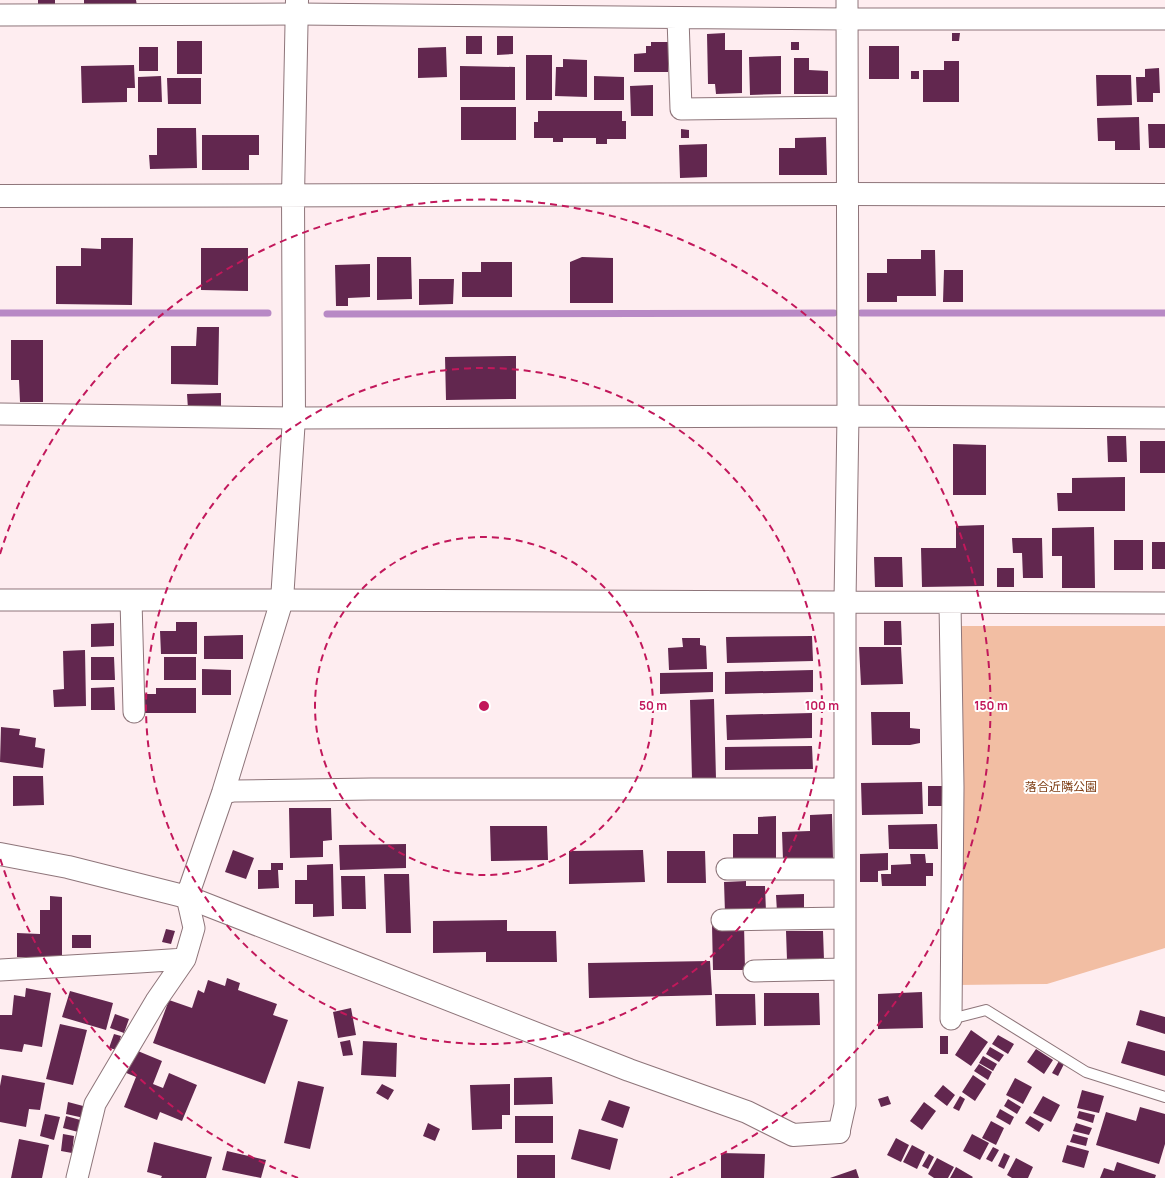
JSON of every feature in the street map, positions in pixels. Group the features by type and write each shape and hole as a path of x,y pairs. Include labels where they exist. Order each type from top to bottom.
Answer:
{"street":[{"path":"78,1178 95,1104 156,1001 185,959 194,928 187,897 223,793 282,600 294,418 293,196 297,7"},
{"path":"0,16 66,8 297,7 678,18 847,10 1165,19"},
{"path":"0,854 68,867 187,897 622,1067 746,1112 793,1135 839,1132 845,1105 845,602 848,416 846,107 847,10"},
{"path":"678,18 681,109 846,107"},
{"path":"0,196 847,194 1165,195"},
{"path":"0,414 294,418 848,416 1165,418"},
{"path":"0,600 1165,603"},
{"path":"131,600 134,712"},
{"path":"950,603 953,787 951,1019"},
{"path":"223,793 234,791 371,789 845,789"},
{"path":"727,869 845,869"},
{"path":"722,920 845,918"},
{"path":"0,970 185,959"},
{"path":"754,971 845,968"}],"lane":[{"path":"951,1019 986,1010 1086,1072 1165,1097"}],"green space":[{"name":"落合近隣公園","path":"957,626 1165,626 1165,948 1047,984 958,985"}],"building":[{"path":"38,0 55,0 55,9 38,9"},
{"path":"84,0 136,0 137,6 84,6"},
{"path":"725,33 725,50 742,50 742,93 716,94 715,84 708,84 707,34"},
{"path":"952,33 960,33 959,41 952,41"},
{"path":"466,36 482,36 482,54 466,54"},
{"path":"497,36 513,36 513,54 497,55"},
{"path":"177,41 202,41 202,74 177,74"},
{"path":"651,42 669,42 668,72 634,72 634,54 646,53 646,46 651,46"},
{"path":"791,42 799,42 799,50 791,50"},
{"path":"869,46 899,46 899,79 869,79"},
{"path":"139,47 158,47 158,71 139,71"},
{"path":"446,47 447,77 418,78 418,48"},
{"path":"526,55 552,55 552,100 526,100"},
{"path":"781,56 781,94 750,95 749,57"},
{"path":"794,58 809,58 809,70 828,71 828,94 794,94"},
{"path":"563,59 587,60 587,97 555,96 556,67 563,67"},
{"path":"944,61 959,61 959,102 923,102 923,70 944,70"},
{"path":"134,65 135,88 127,88 127,102 82,103 81,66"},
{"path":"460,66 515,67 515,100 460,100"},
{"path":"1159,68 1160,93 1153,93 1153,102 1137,102 1136,77 1145,77 1145,69"},
{"path":"911,71 919,71 919,79 911,79"},
{"path":"1096,75 1131,75 1132,105 1097,106"},
{"path":"161,76 162,102 138,102 138,77"},
{"path":"594,76 624,77 624,100 594,100"},
{"path":"167,78 201,78 201,104 168,104"},
{"path":"653,85 653,116 631,116 630,86"},
{"path":"461,107 516,107 516,140 461,140"},
{"path":"538,111 622,111 622,121 626,121 626,139 607,139 607,144 596,144 596,138 563,138 563,142 553,142 553,138 534,138 534,122 538,122"},
{"path":"1139,117 1140,150 1115,150 1115,141 1098,141 1097,118"},
{"path":"1148,124 1165,124 1165,148 1149,148"},
{"path":"157,128 196,128 197,168 150,169 149,155 157,155"},
{"path":"681,129 689,130 689,138 681,138"},
{"path":"202,135 259,135 259,155 249,155 249,170 202,170"},
{"path":"826,137 827,175 779,175 779,148 795,148 795,138"},
{"path":"707,144 707,177 680,178 679,145"},
{"path":"101,238 133,238 132,305 56,304 56,266 81,266 81,248 101,249"},
{"path":"201,248 248,248 248,291 201,290"},
{"path":"921,250 935,250 936,296 897,296 897,302 867,302 867,273 887,273 887,259 921,259"},
{"path":"377,257 411,257 412,299 377,300"},
{"path":"582,257 613,258 613,303 570,303 570,262"},
{"path":"481,262 512,262 512,297 462,297 462,272 481,272"},
{"path":"370,264 370,297 348,298 348,306 336,306 335,265"},
{"path":"944,270 963,270 963,302 943,302"},
{"path":"419,279 454,279 453,304 419,305"},
{"path":"197,327 219,327 218,385 171,384 171,346 196,346"},
{"path":"11,340 43,340 43,402 20,402 19,380 11,380"},
{"path":"516,356 516,399 446,400 445,357"},
{"path":"221,393 221,408 188,409 187,394"},
{"path":"1107,436 1126,436 1127,462 1108,462"},
{"path":"1140,441 1165,441 1165,473 1140,473"},
{"path":"953,444 986,445 986,495 953,495"},
{"path":"1125,477 1125,511 1058,511 1057,493 1072,493 1072,478"},
{"path":"984,525 984,586 922,587 921,548 956,548 956,526"},
{"path":"1094,527 1095,588 1062,588 1062,556 1052,556 1052,528"},
{"path":"1012,538 1042,538 1043,578 1023,578 1022,553 1013,553"},
{"path":"1114,540 1143,540 1143,570 1114,570"},
{"path":"1152,542 1165,542 1165,569 1152,569"},
{"path":"874,557 902,557 903,587 875,587"},
{"path":"997,568 1014,568 1014,587 997,587"},
{"path":"884,621 901,621 902,645 884,645"},
{"path":"176,622 197,622 197,654 161,654 160,631 176,631"},
{"path":"114,623 114,646 91,647 91,624"},
{"path":"243,635 243,659 204,659 204,636"},
{"path":"812,636 813,661 727,663 726,637"},
{"path":"682,638 700,638 700,645 706,646 707,669 669,670 668,648 683,647"},
{"path":"859,647 901,647 903,684 861,685"},
{"path":"85,650 86,706 54,707 53,690 64,689 63,651"},
{"path":"91,657 114,657 115,680 91,680"},
{"path":"164,657 196,657 196,680 164,680"},
{"path":"202,669 231,670 231,695 202,695"},
{"path":"813,670 813,692 725,694 725,672"},
{"path":"713,672 713,692 660,694 660,673"},
{"path":"114,687 115,710 91,710 91,688"},
{"path":"156,688 196,688 196,713 140,713 140,694 156,694"},
{"path":"714,699 716,779 692,779 690,700"},
{"path":"871,712 910,712 910,728 920,729 920,743 910,745 872,745"},
{"path":"812,713 812,738 727,740 726,715"},
{"path":"1,727 20,729 19,735 36,738 35,747 45,749 43,768 0,762"},
{"path":"812,746 813,769 725,770 725,747"},
{"path":"13,776 43,776 44,805 13,806"},
{"path":"922,782 923,814 862,815 861,783"},
{"path":"928,786 944,786 944,806 928,806"},
{"path":"289,808 331,808 332,840 323,841 323,857 290,858"},
{"path":"832,814 833,859 783,860 782,832 810,831 810,815"},
{"path":"776,816 776,862 733,863 733,834 758,834 758,817"},
{"path":"937,824 938,849 889,849 888,825"},
{"path":"490,826 547,826 548,860 491,861"},
{"path":"406,844 406,868 340,870 339,845"},
{"path":"233,850 254,858 246,879 225,872"},
{"path":"643,850 645,882 569,884 569,851"},
{"path":"667,851 705,851 706,883 667,883"},
{"path":"888,853 888,870 878,871 878,882 860,882 860,854"},
{"path":"910,854 925,854 926,863 933,863 933,876 926,876 926,886 882,886 881,874 891,874 891,865 911,864"},
{"path":"271,863 283,863 283,870 278,870 279,888 258,889 258,870 271,870"},
{"path":"333,864 334,916 313,917 313,904 295,904 295,880 307,880 307,865"},
{"path":"384,874 409,874 411,933 386,933"},
{"path":"341,876 365,876 366,909 342,909"},
{"path":"746,881 746,886 765,886 766,912 725,913 724,882"},
{"path":"804,894 804,912 777,912 776,895"},
{"path":"50,896 62,897 62,957 17,957 17,933 40,934 40,910 50,910"},
{"path":"507,920 507,931 556,931 557,962 486,962 486,952 433,953 433,921"},
{"path":"744,924 745,970 713,970 712,925"},
{"path":"166,929 175,931 171,944 162,942"},
{"path":"786,931 823,931 824,960 787,960"},
{"path":"72,935 91,935 91,948 72,948"},
{"path":"710,961 712,995 589,998 588,963"},
{"path":"227,978 240,983 238,990 277,1004 273,1015 288,1020 265,1084 153,1043 169,1000 192,1008 198,990 204,993 208,980 225,986"},
{"path":"26,988 51,993 42,1047 24,1044 22,1052 0,1049 0,1015 12,1015 14,995 25,997"},
{"path":"70,991 113,1003 106,1030 62,1017"},
{"path":"922,992 923,1028 878,1029 878,994"},
{"path":"764,993 819,993 820,1025 764,1026"},
{"path":"715,994 755,994 756,1025 716,1026"},
{"path":"351,1008 356,1035 338,1038 333,1012"},
{"path":"1140,1010 1165,1017 1165,1034 1136,1025"},
{"path":"115,1014 129,1019 124,1033 110,1028"},
{"path":"60,1024 87,1030 73,1085 46,1079"},
{"path":"971,1030 988,1042 971,1066 955,1055"},
{"path":"114,1034 121,1036 117,1050 109,1048"},
{"path":"998,1035 1014,1044 1008,1054 992,1044"},
{"path":"940,1036 948,1036 948,1054 940,1054"},
{"path":"350,1040 353,1055 343,1056 340,1042"},
{"path":"363,1041 397,1043 396,1077 361,1075"},
{"path":"1128,1041 1165,1051 1165,1076 1121,1063"},
{"path":"990,1047 1004,1055 999,1062 986,1054"},
{"path":"133,1049 162,1061 153,1084 163,1088 169,1073 197,1085 182,1121 160,1112 157,1120 124,1107 136,1077 124,1072"},
{"path":"1036,1049 1053,1060 1044,1074 1027,1062"},
{"path":"983,1056 997,1064 993,1071 979,1063"},
{"path":"1059,1061 1064,1064 1058,1076 1052,1073"},
{"path":"979,1064 992,1072 988,1080 974,1071"},
{"path":"2,1075 45,1083 40,1110 29,1109 26,1127 0,1122 0,1086"},
{"path":"973,1075 986,1084 975,1101 962,1092"},
{"path":"552,1077 553,1104 514,1105 514,1078"},
{"path":"1015,1078 1032,1087 1023,1104 1006,1095"},
{"path":"298,1081 324,1087 310,1149 284,1143"},
{"path":"382,1084 394,1090 388,1100 376,1093"},
{"path":"510,1084 510,1115 502,1115 502,1129 472,1130 470,1085"},
{"path":"943,1085 955,1095 947,1106 934,1096"},
{"path":"1082,1090 1104,1096 1099,1113 1077,1108"},
{"path":"888,1096 891,1104 881,1107 878,1099"},
{"path":"960,1096 965,1099 959,1111 953,1108"},
{"path":"1043,1096 1060,1105 1051,1122 1033,1113"},
{"path":"1008,1099 1021,1107 1017,1114 1004,1106"},
{"path":"609,1100 630,1107 623,1128 601,1120"},
{"path":"68,1102 87,1107 84,1118 66,1114"},
{"path":"924,1102 936,1111 922,1130 910,1121"},
{"path":"1140,1107 1165,1114 1165,1144 1159,1164 1096,1145 1106,1112 1136,1121"},
{"path":"1000,1109 1014,1117 1010,1125 996,1117"},
{"path":"1079,1111 1095,1115 1093,1123 1077,1118"},
{"path":"45,1114 60,1117 54,1140 40,1136"},
{"path":"66,1116 84,1121 82,1133 63,1128"},
{"path":"515,1116 553,1116 553,1143 515,1143"},
{"path":"1030,1116 1044,1124 1039,1132 1025,1123"},
{"path":"991,1121 1004,1128 996,1145 982,1138"},
{"path":"428,1123 440,1129 435,1141 423,1136"},
{"path":"1076,1123 1092,1128 1089,1135 1073,1131"},
{"path":"579,1129 618,1139 610,1170 571,1159"},
{"path":"63,1134 74,1136 72,1153 61,1151"},
{"path":"972,1134 989,1143 980,1160 963,1151"},
{"path":"1073,1134 1088,1138 1086,1146 1070,1142"},
{"path":"896,1138 909,1145 901,1162 887,1155"},
{"path":"19,1139 49,1145 42,1178 11,1178"},
{"path":"154,1142 212,1157 206,1178 161,1178 162,1176 147,1172"},
{"path":"912,1145 925,1152 917,1169 903,1162"},
{"path":"1067,1145 1089,1151 1084,1168 1062,1162"},
{"path":"993,1147 999,1150 992,1162 986,1159"},
{"path":"227,1151 266,1160 261,1178 222,1170"},
{"path":"721,1153 765,1154 764,1178 721,1178"},
{"path":"1004,1153 1010,1156 1004,1169 998,1166"},
{"path":"929,1154 934,1157 928,1169 922,1166"},
{"path":"517,1155 555,1155 555,1178 517,1178"},
{"path":"937,1158 954,1167 948,1178 934,1178 928,1174"},
{"path":"1016,1158 1033,1167 1028,1178 1012,1178 1007,1175"},
{"path":"1117,1162 1156,1175 1155,1178 1100,1178 1104,1168 1114,1171"},
{"path":"956,1167 973,1177 950,1178"},
{"path":"856,1169 859,1178 830,1178"}],"waterway":[{"path":"0,313 268,313"},
{"path":"327,314 834,313"},
{"path":"861,313 1165,313"}]}
